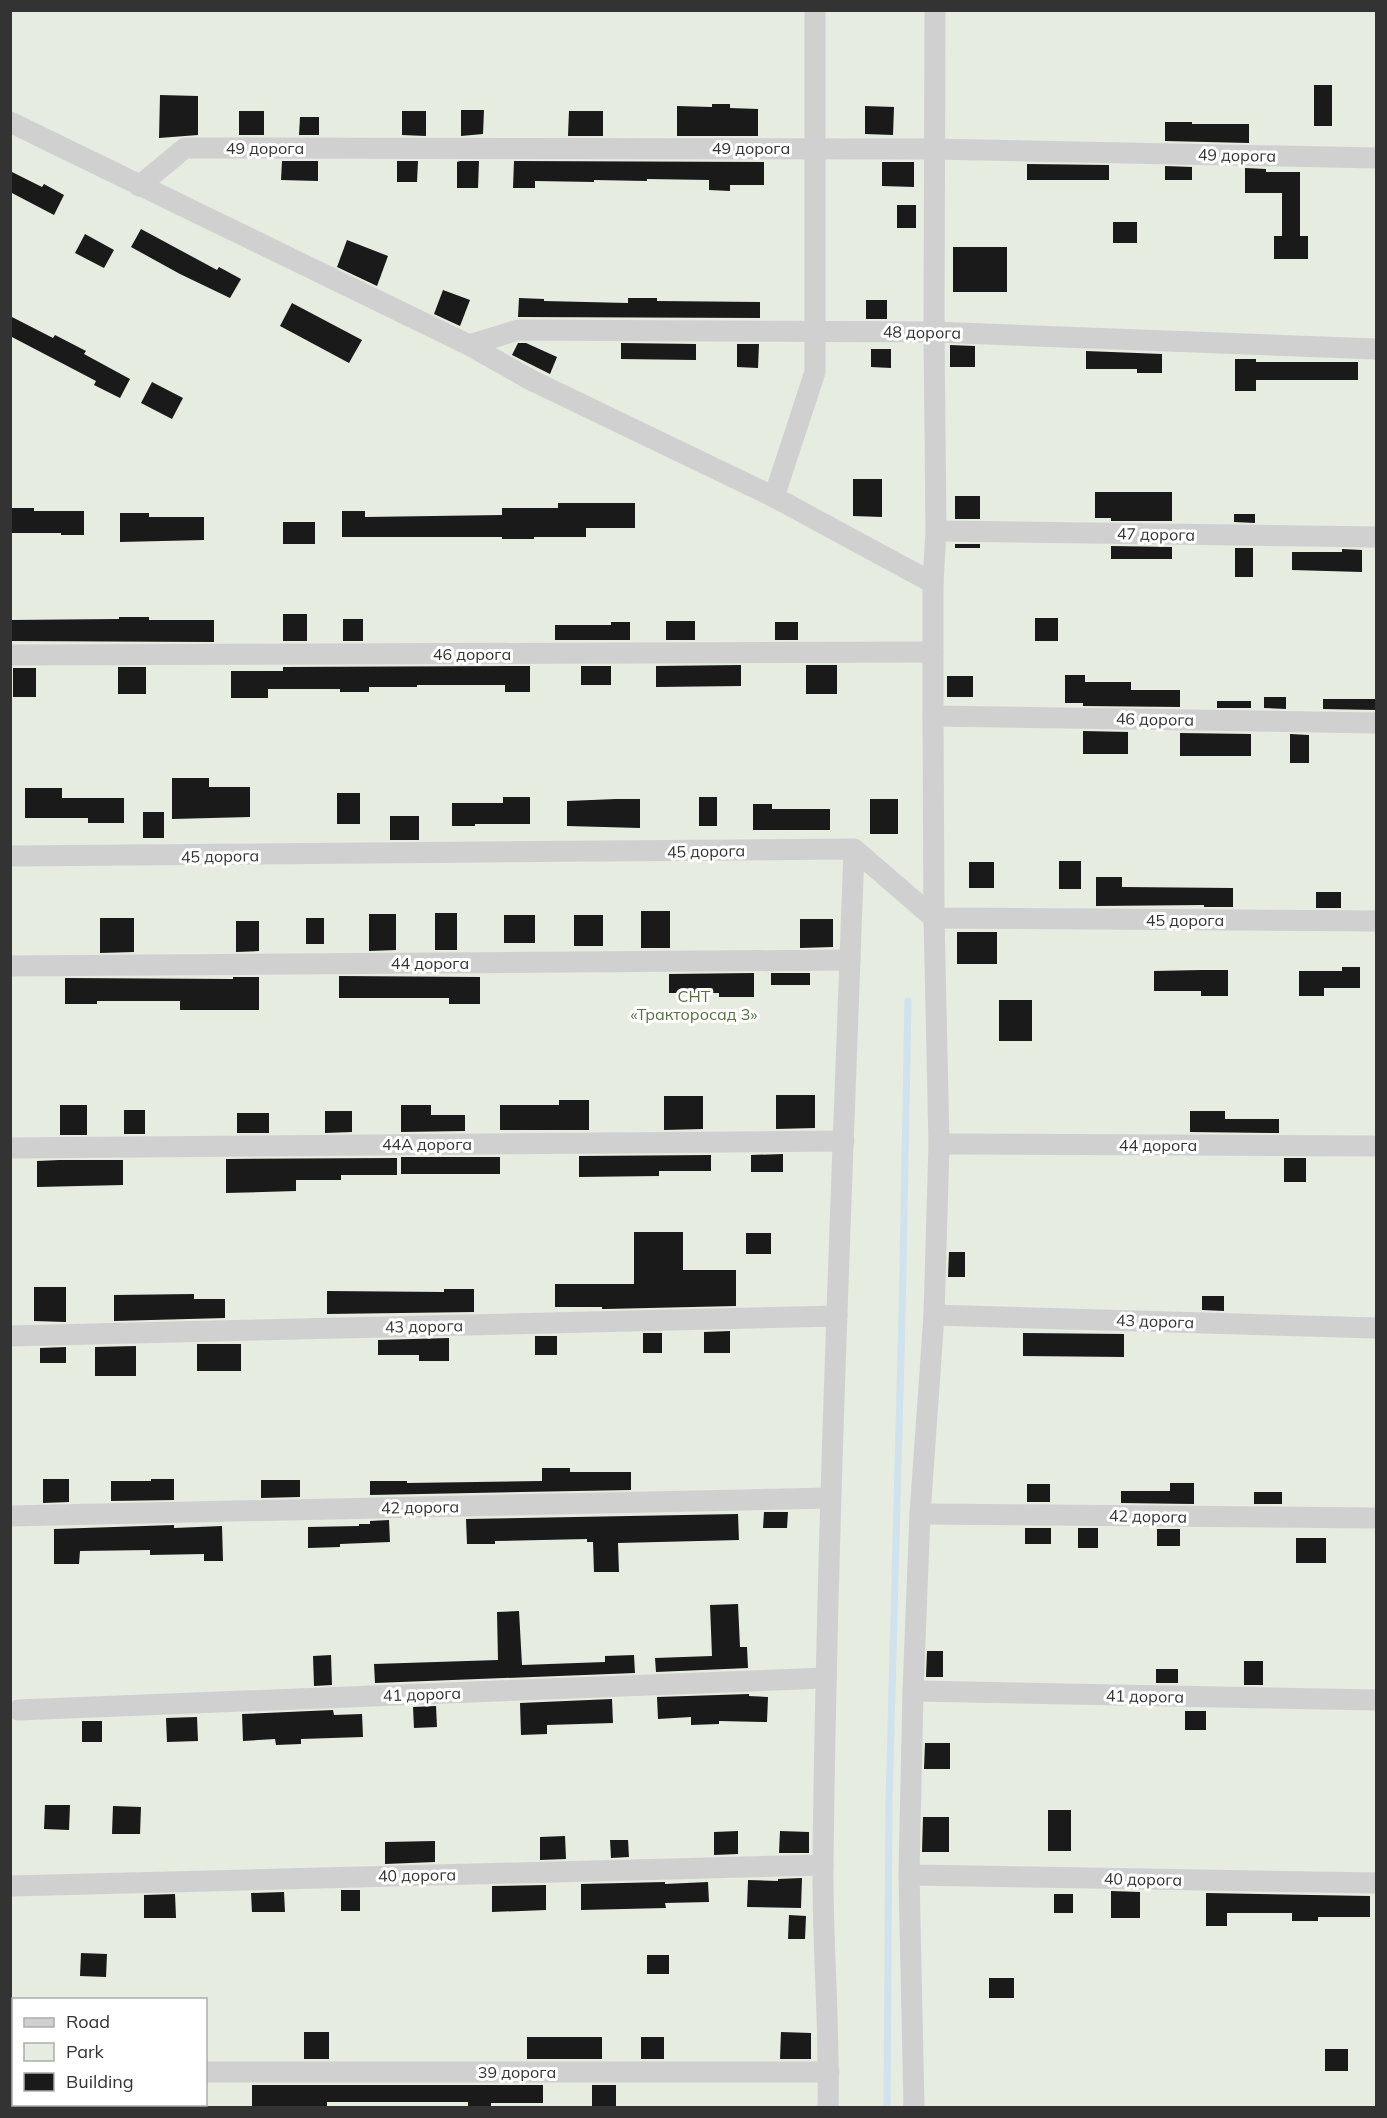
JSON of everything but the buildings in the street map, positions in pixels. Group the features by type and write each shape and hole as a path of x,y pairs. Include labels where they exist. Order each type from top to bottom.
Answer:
{"street":[{"path":"774,497 815,372 815,10"},
{"path":"914,2108 909,1875 913,1691 920,1514 934,1315 939,1144 934,918 933,716 933,583 936,531 935,10"},
{"path":"10,122 469,345 531,380 774,497 933,583"},
{"name":"49 дорога","path":"139,186 185,147 934,149 1377,158"},
{"name":"48 дорога","path":"469,345 518,330 814,331 934,332 1377,349"},
{"name":"47 дорога","path":"936,531 1377,537"},
{"name":"46 дорога","path":"10,655 933,652"},
{"name":"46 дорога","path":"933,716 1377,723"},
{"path":"854,849 934,918"},
{"path":"828,2108 823,1865 826,1678 830,1498 854,849"},
{"name":"45 дорога","path":"10,856 854,849"},
{"name":"45 дорога","path":"934,918 1377,921"},
{"name":"44 дорога","path":"10,966 850,960"},
{"name":"44А дорога","path":"10,1148 844,1141"},
{"name":"44 дорога","path":"939,1144 1377,1146"},
{"name":"43 дорога","path":"934,1315 1377,1328"},
{"name":"43 дорога","path":"10,1336 837,1316"},
{"name":"42 дорога","path":"10,1516 830,1498"},
{"name":"42 дорога","path":"920,1514 1377,1518"},
{"name":"41 дорога","path":"16,1705 826,1678"},
{"name":"41 дорога","path":"913,1691 1377,1700"},
{"name":"40 дорога","path":"10,1886 823,1865"},
{"name":"40 дорога","path":"909,1875 1377,1883"},
{"name":"39 дорога","path":"207,2072 829,2072"}],"green space":[{"name":"СНТ «Тракторосад 3»","path":"11,11 1376,11 1376,2107 11,2108"}],"waterway":[{"path":"887,2108 889,1801 908,1001"}]}
